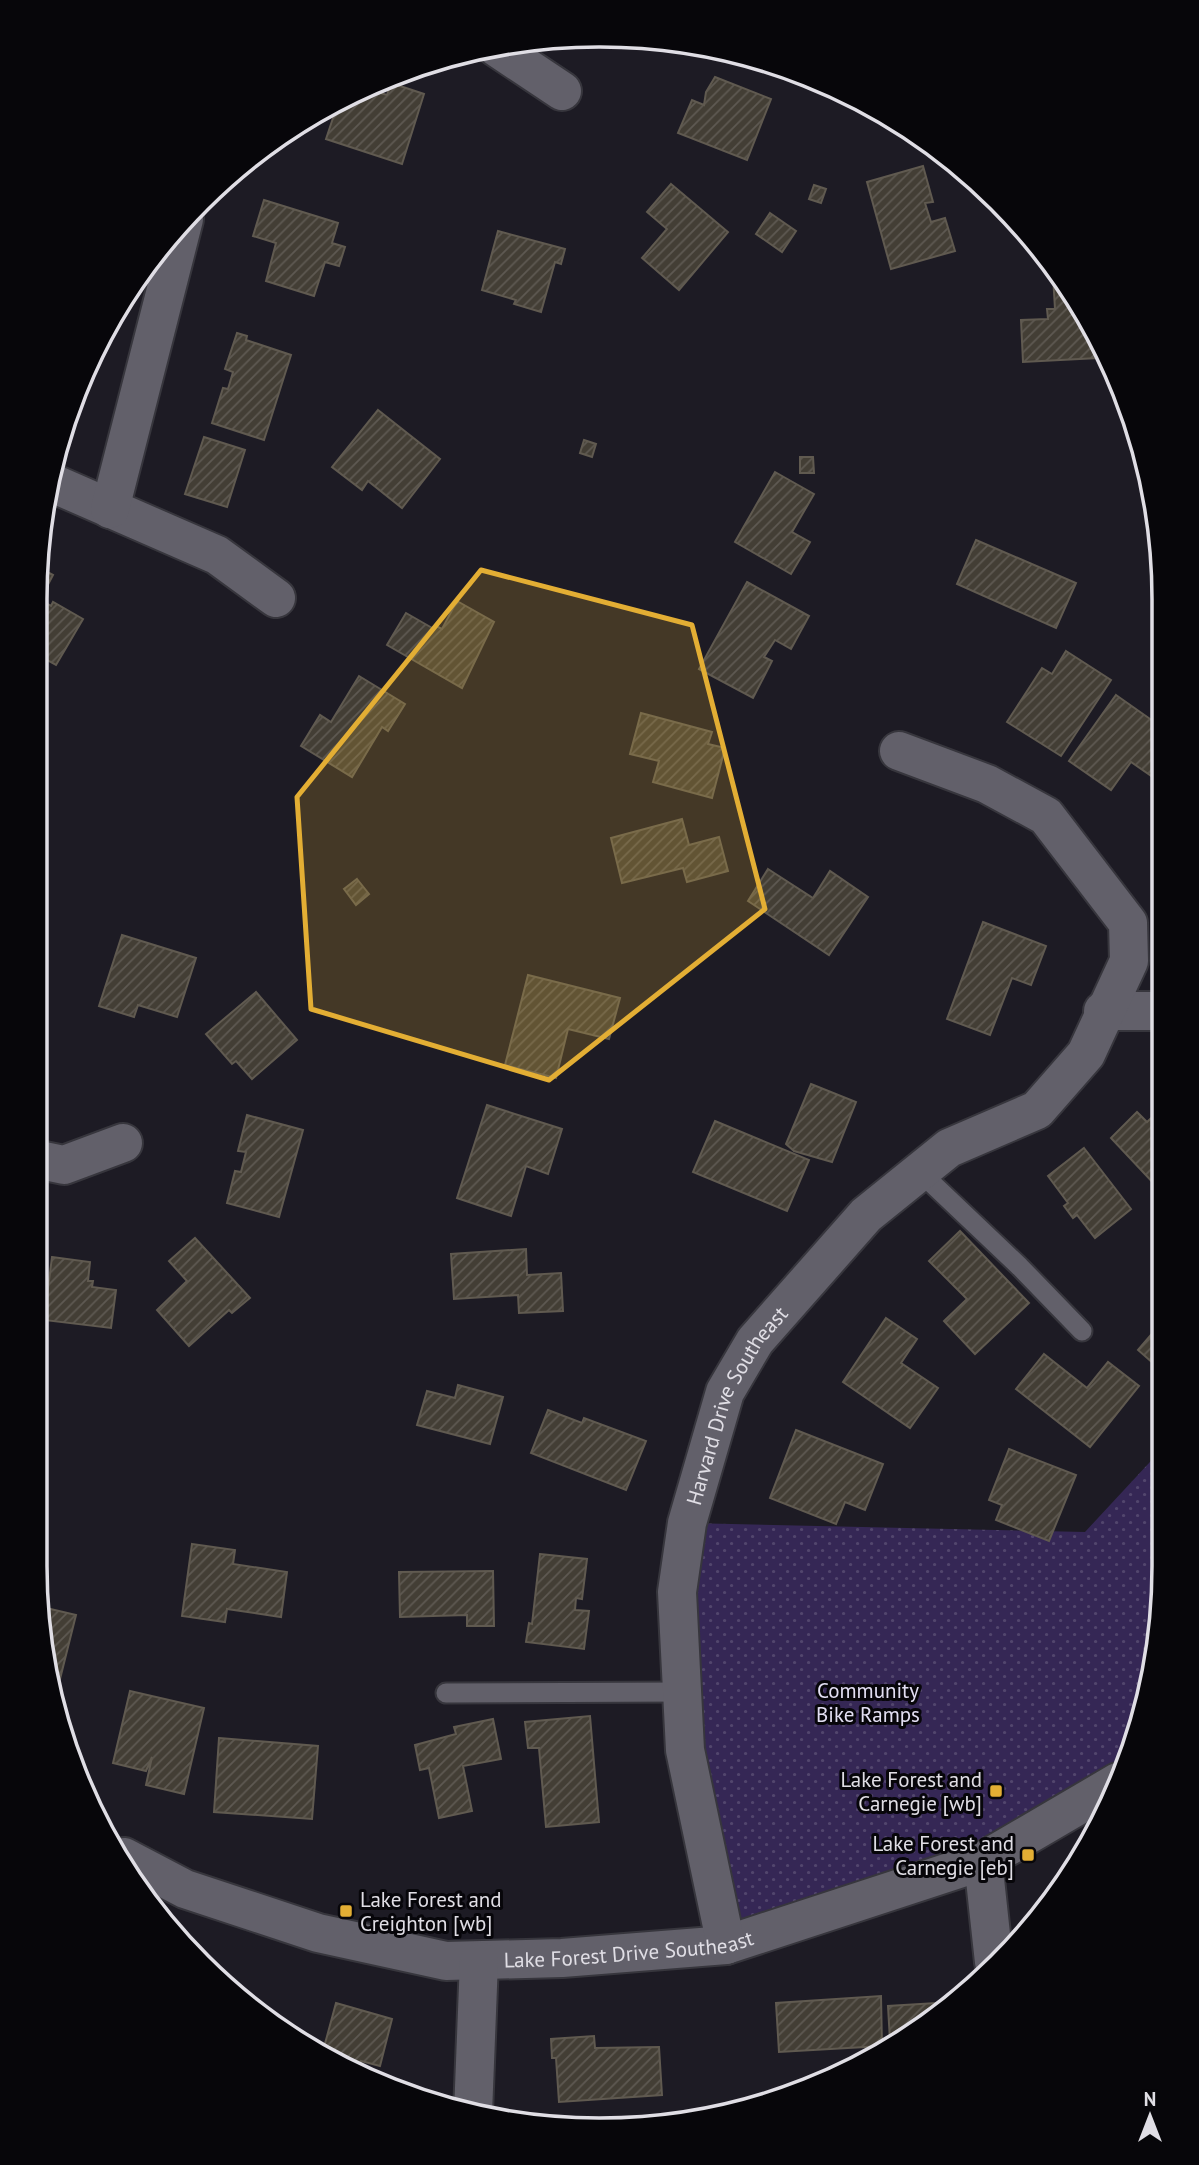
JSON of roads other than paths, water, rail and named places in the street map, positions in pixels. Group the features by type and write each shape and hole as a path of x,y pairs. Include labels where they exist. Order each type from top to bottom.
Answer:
{"street":[{"path":"508,55 562,91"},
{"path":"110,509 178,242"},
{"path":"59,486 216,555 276,598"},
{"name":"Harvard Drive Southeast","path":"726,1945 685,1750 677,1592 687,1523 725,1392 755,1341 866,1214 949,1148 1037,1110 1086,1054 1103,1011 1129,961 1128,923 1046,816 987,784 899,751"},
{"path":"1103,1011 1152,1011"},
{"path":"47,1161 64,1165 123,1143"},
{"name":"Lake Forest Drive Southeast","path":"135,1865 185,1889 318,1933 446,1961 589,1957 726,1945 983,1861 1104,1790"},
{"path":"983,1861 993,1953"},
{"path":"473,2103 479,1961"}],"lane":[{"path":"919,1171 1020,1267 1082,1331"},
{"path":"446,1693 683,1692"}],"place":[{"name":"Lake Forest and Carnegie [wb]","path":"996,1791"},
{"name":"Lake Forest and Carnegie [eb]","path":"1028,1855"},
{"name":"Lake Forest and Creighton [wb]","path":"346,1911"}],"park label":[{"name":"Community Bike Ramps","path":"868,1702"}]}
